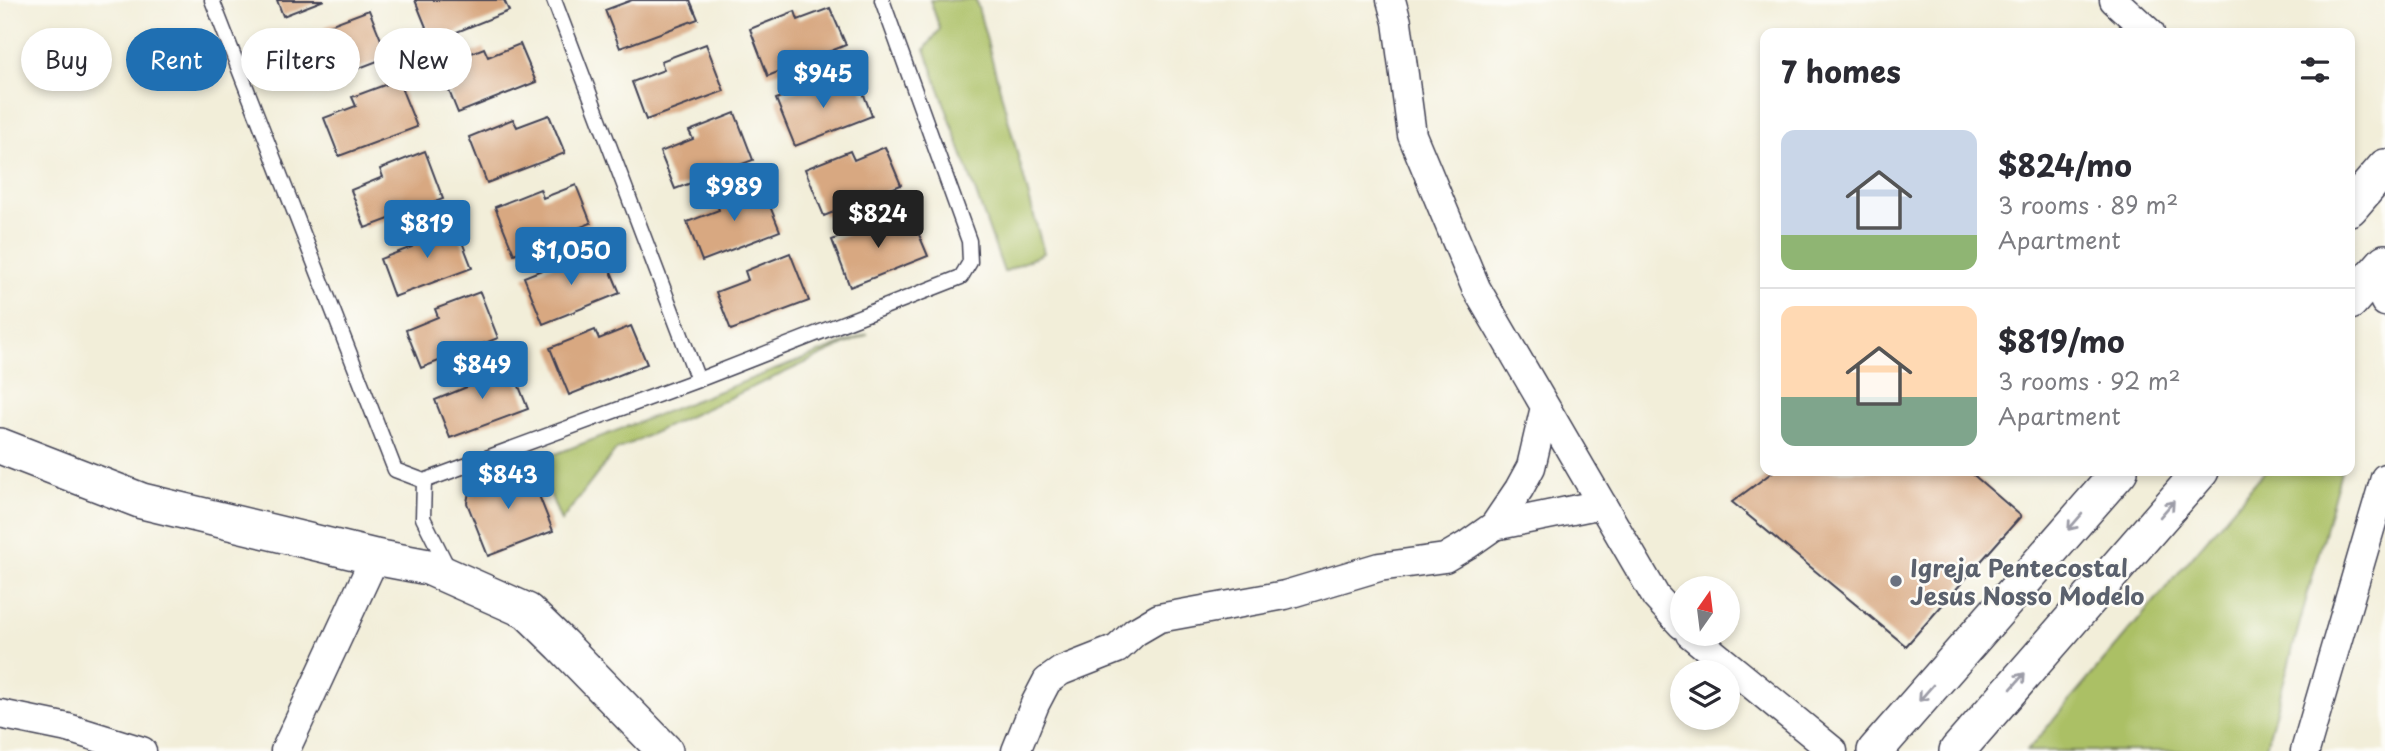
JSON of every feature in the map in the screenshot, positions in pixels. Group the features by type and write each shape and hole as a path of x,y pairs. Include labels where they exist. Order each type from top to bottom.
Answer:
{"street":[{"path":"1391,0 1397,22 1412,135 1476,288 1656,597 1670,612"},
{"path":"2114,0 2145,28"},
{"path":"2355,202 2385,167"},
{"path":"2355,298 2381,280"},
{"path":"1494,526 1531,467 1545,407"},
{"path":"0,446 142,500 375,557 428,567 527,611 665,751"},
{"path":"1875,751 2116,476"},
{"path":"1957,751 2197,476"},
{"path":"2305,751 2385,478"},
{"path":"1016,751 1047,681 1060,671 1117,649 1135,632 1159,618 1284,595 1379,567 1445,558 1494,526 1602,504"},
{"path":"285,751 375,557"},
{"path":"1705,646 1833,751"},
{"path":"0,714 68,728 142,751"}],"lane":[{"path":"212,0 395,470 424,481 698,380 961,277 970,262 969,241 882,0"},
{"path":"554,0 698,380"},
{"path":"424,481 423,518 452,578"}],"green space":[{"path":"930,0 976,0 1044,253 1004,272 925,49 940,29"},
{"path":"868,334 616,450 561,521 537,461"},
{"path":"2261,476 2340,476 2265,751 2027,751"}],"building":[{"path":"277,0 324,0 283,16"},
{"path":"415,0 504,0 509,11 467,28 426,28"},
{"path":"632,0 690,0 698,19 620,48 605,10"},
{"path":"830,8 846,45 768,76 750,29 795,11 798,20"},
{"path":"369,10 376,28 374,28 374,62 360,68 360,28 324,27"},
{"path":"520,44 536,82 458,113 449,91 472,91 472,53 484,48 488,57"},
{"path":"706,44 724,91 646,120 632,82 664,70 661,61"},
{"path":"857,77 872,116 795,146 776,99 821,82 825,90"},
{"path":"374,89 374,91 402,91 417,127 339,156 324,118 356,106 352,97"},
{"path":"735,113 753,160 675,189 660,152 693,139 689,131"},
{"path":"549,115 565,153 487,183 469,137 513,119 517,127"},
{"path":"885,147 901,185 824,216 805,169 850,151 854,160"},
{"path":"425,151 443,199 365,228 351,190 383,177 380,169"},
{"path":"761,184 780,231 702,261 687,222 719,210 716,201"},
{"path":"576,185 591,223 514,254 495,207 540,189 543,198"},
{"path":"912,218 928,256 850,287 832,240 876,222 880,231"},
{"path":"454,221 472,268 394,297 380,259 412,247 408,238"},
{"path":"790,253 809,301 731,330 716,292 748,280 745,271"},
{"path":"604,255 620,293 543,324 524,277 569,259 573,268"},
{"path":"480,292 498,338 421,368 406,330 438,317 435,309"},
{"path":"631,326 647,364 569,395 550,348 595,330 599,339"},
{"path":"509,361 528,409 450,438 435,400 467,387 463,379"},
{"path":"527,465 553,531 488,556 467,503 470,486"},
{"name":"Igreja Pentecostal Jesus Nosso Modelo","path":"1767,476 1975,476 2021,516 1906,646 1732,502"}],"place":[{"name":"Igreja Pentecostal Jesus Nosso Modelo","path":"1896,581"}]}
